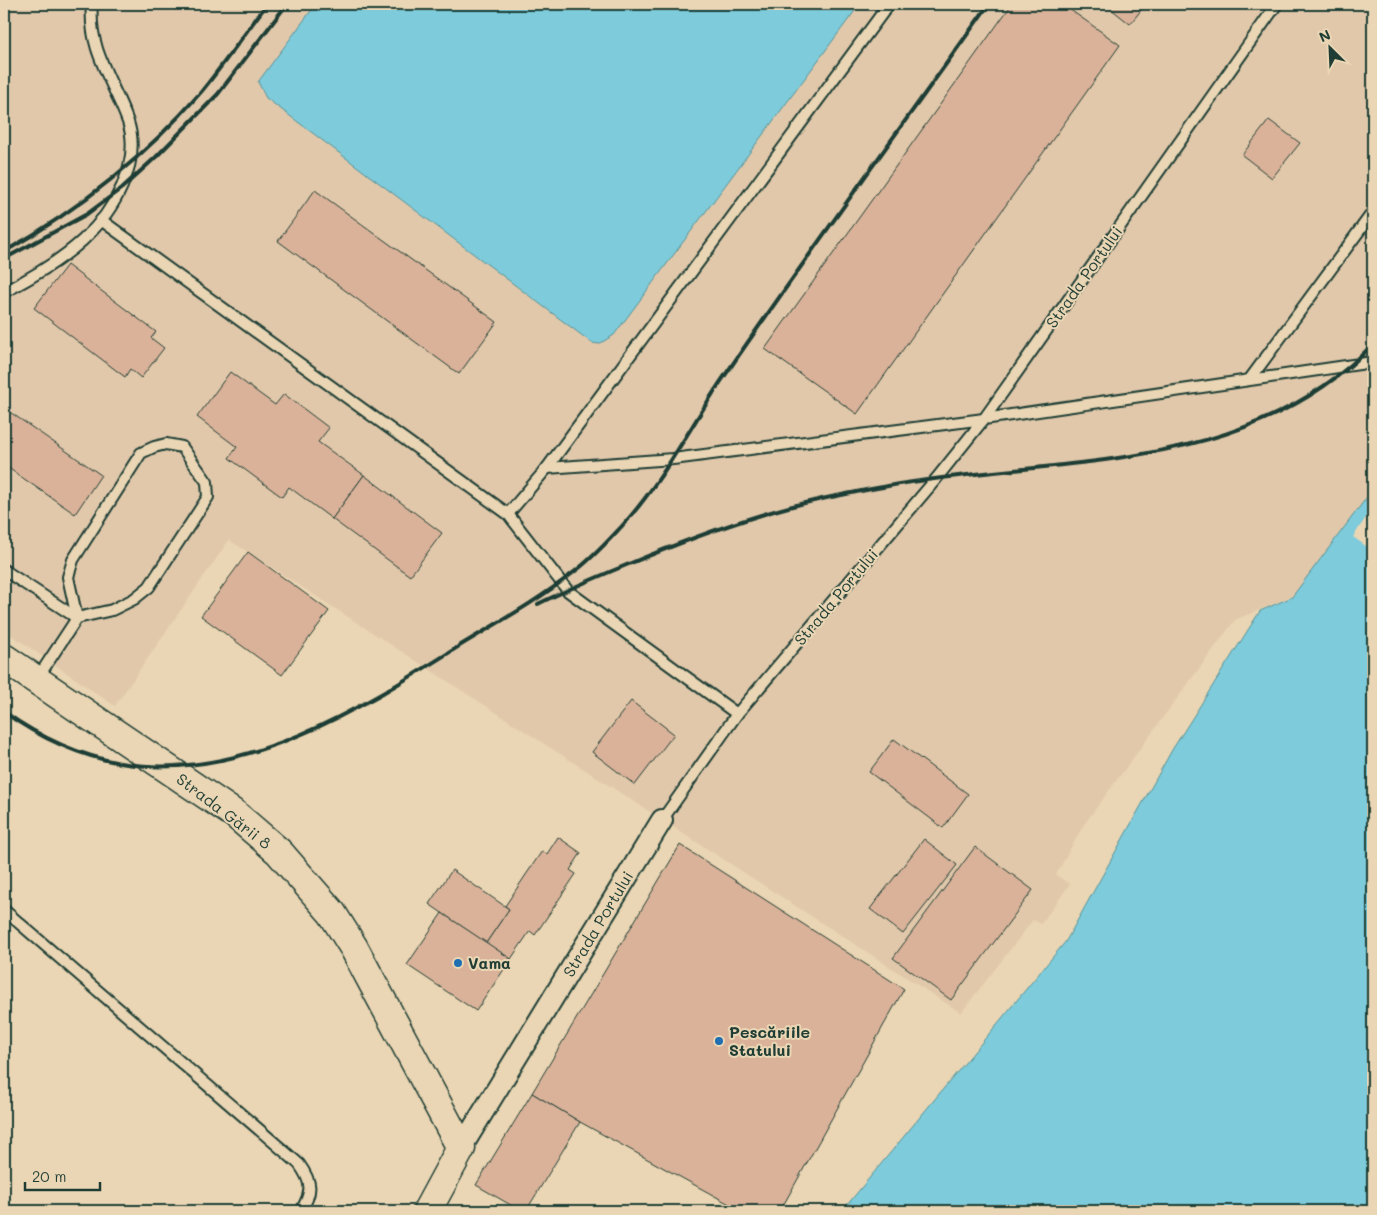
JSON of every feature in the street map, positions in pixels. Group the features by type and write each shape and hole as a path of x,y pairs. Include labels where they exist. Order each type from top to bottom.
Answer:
{"main road":[{"name":"Strada Gării 8","path":"4,658 236,815 279,852 332,913 354,948 461,1148"},
{"name":"Strada Portului","path":"427,1211 461,1148"}],"street":[{"name":"Strada Portului","path":"461,1148 662,820"}],"lane":[{"path":"4,292 29,279 83,240 101,220 122,188 132,161 132,137 128,122 98,55 93,38 92,4"},
{"path":"508,514 547,468 889,4"},
{"name":"Strada Portului","path":"662,820 737,714 936,479 984,419 1277,4"},
{"path":"1250,379 1373,212"},
{"path":"101,220 508,514 568,591 737,714"},
{"path":"547,468 673,459 984,419 1373,362"},
{"path":"37,680 77,618 112,610 134,599 149,587 208,497 208,482 182,447 166,444 154,447 140,454 73,560 68,577 77,618"},
{"path":"4,570 77,618"},
{"path":"4,910 299,1164 309,1177 310,1191 301,1211"}],"shaded area":[{"path":"4,4 1373,4 1373,489 1302,592 1235,620 1083,826 1056,875 1070,884 1041,924 1033,920 961,1013 229,540 115,706 4,630"}],"water":[{"path":"316,4 860,4 614,335 599,344 592,343 266,98 258,82"},
{"path":"1373,489 1373,1211 842,1211 1066,941 1172,750 1260,611 1292,597"}],"pier":[{"path":"1373,507 1373,551 1353,537"}],"building":[{"path":"1012,4 1062,4 1120,45 857,414 765,349"},
{"path":"1105,4 1146,4 1130,24"},
{"path":"1269,120 1300,143 1272,178 1242,155"},
{"path":"315,190 497,322 459,374 278,241"},
{"path":"67,265 156,332 151,338 164,348 141,378 130,369 125,377 34,308"},
{"path":"230,372 275,405 284,394 329,428 318,442 364,475 332,519 289,487 282,497 229,458 237,447 197,417"},
{"path":"4,408 101,475 75,514 4,465"},
{"path":"364,475 442,533 410,576 332,519"},
{"path":"248,552 329,611 282,675 201,616"},
{"path":"631,701 674,734 635,785 592,752"},
{"path":"894,739 968,794 943,828 869,772"},
{"path":"558,837 581,853 570,870 576,874 535,935 530,931 511,959 486,943 509,909 505,906 542,851 547,854"},
{"path":"924,839 957,865 903,934 870,909"},
{"name":"Pescăriile Statului","path":"680,845 904,989 780,1211 742,1211 580,1122 532,1093"},
{"path":"975,847 1033,890 951,1000 893,958"},
{"path":"452,870 509,909 486,943 429,904"},
{"name":"Vama","path":"442,913 511,959 476,1011 407,965"},
{"path":"532,1093 580,1122 526,1211 521,1211 476,1185"}],"railway":[{"path":"4,252 84,200 157,139 201,92 267,4"},
{"path":"4,259 87,214 122,188 156,157 218,94 287,4"},
{"path":"4,712 59,744 104,760 166,767 211,762 256,751 300,735 342,715 384,693 561,582 587,562 605,544 652,489 715,390 760,325 989,4"},
{"path":"538,604 675,545 744,520 792,506 888,486 1145,454 1207,439 1267,418 1323,387 1373,344"}],"place":[{"name":"Vama","path":"458,963"},
{"name":"Pescăriile Statului","path":"719,1041"}]}
